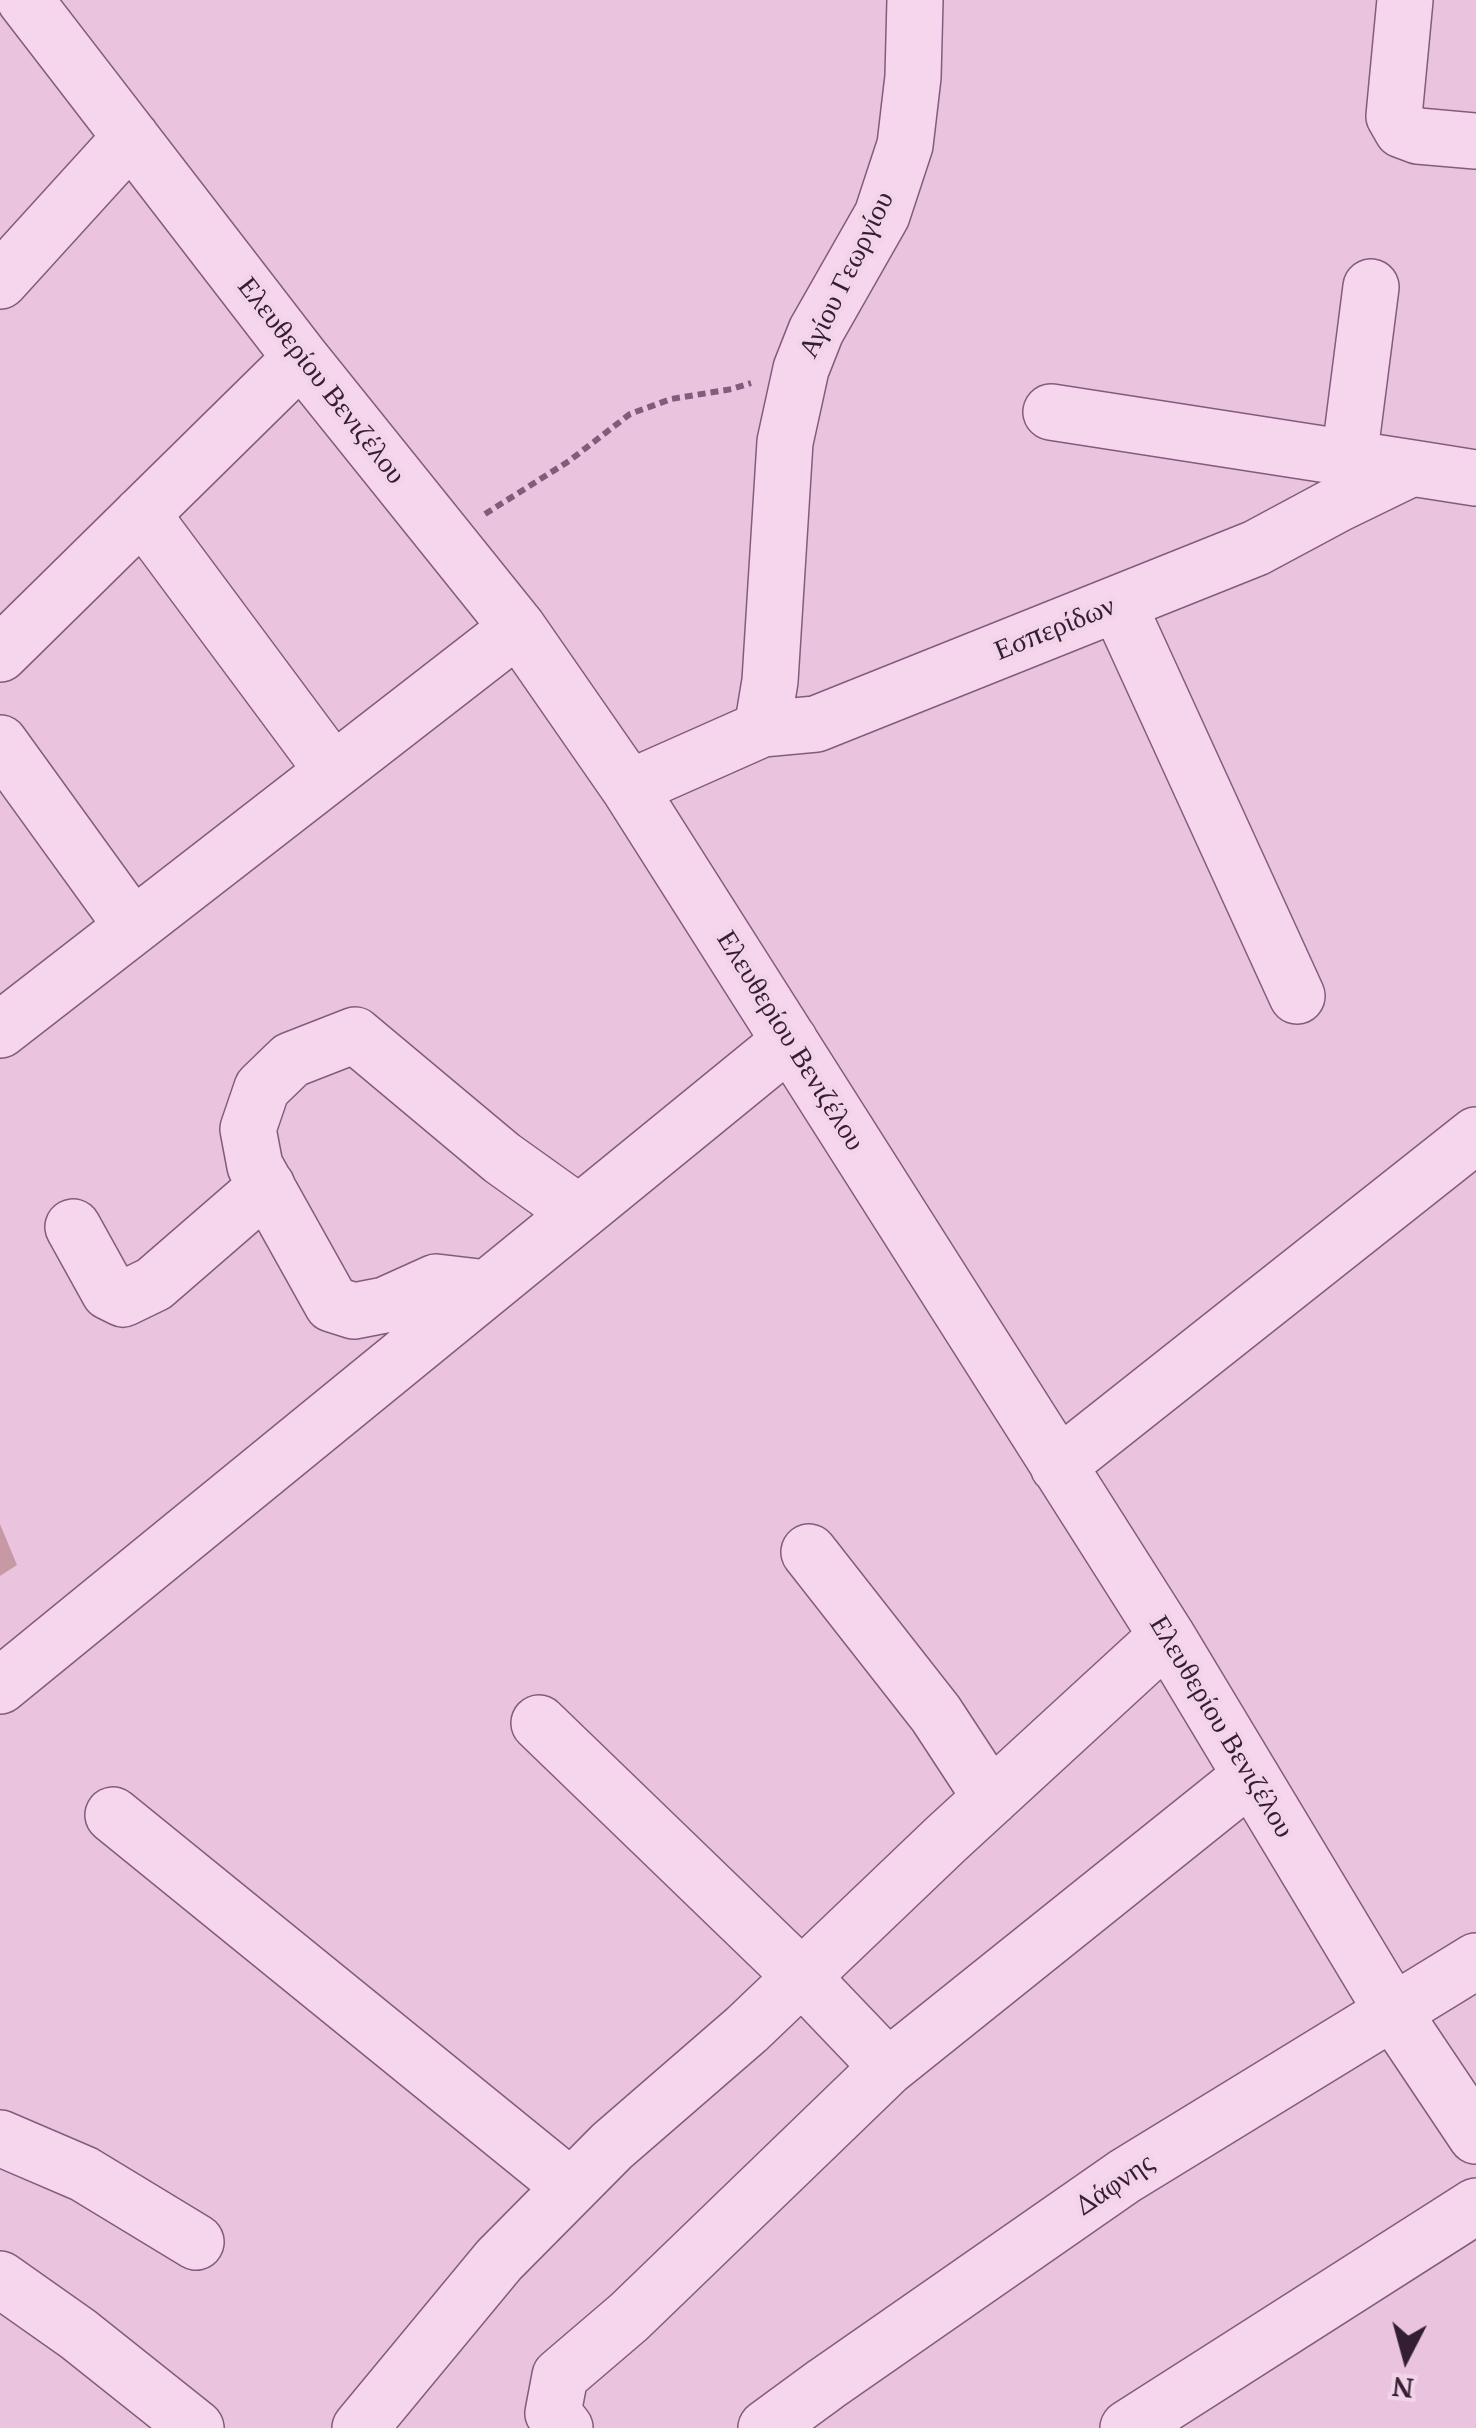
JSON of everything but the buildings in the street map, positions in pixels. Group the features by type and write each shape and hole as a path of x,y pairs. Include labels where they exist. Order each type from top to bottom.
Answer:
{"street":[{"name":"Ελευθερίου Βενιζέλου","path":"25,0 301,358 518,628 628,788 1167,1636 1393,2012 1476,2136"},
{"name":"Αγίου Γεωργίου","path":"762,730 770,681 784,442 800,369 816,331 882,215 905,146 913,76 914,0"},
{"path":"1404,0 1394,116 1402,130 1418,136 1476,141"},
{"path":"0,281 131,136"},
{"path":"1350,459 1370,286"},
{"path":"0,654 301,358"},
{"path":"1050,412 1476,478"},
{"name":"Εσπερίδων","path":"628,788 762,730 816,724 1256,548 1412,468"},
{"path":"142,514 333,771"},
{"path":"1118,604 1296,996"},
{"path":"0,1030 518,628"},
{"path":"0,743 133,927"},
{"path":"487,1288 436,1282 385,1305 354,1311 332,1304 256,1166 248,1129 262,1088 291,1060 355,1035 502,1158 579,1213"},
{"path":"0,1686 790,1040"},
{"path":"1058,1466 1476,1135"},
{"path":"73,1226 109,1292 123,1299 154,1284 267,1186"},
{"path":"809,1552 936,1714 990,1798"},
{"path":"360,2428 499,2260 612,2146 747,2029 1167,1636"},
{"path":"539,1723 802,1976 888,2067"},
{"path":"565,2428 553,2412 560,2376 629,2316 888,2067 1251,1776"},
{"path":"113,1814 571,2187"},
{"name":"Δάφνης","path":"766,2428 1125,2176 1476,1960"},
{"path":"0,2138 84,2174 196,2242"},
{"path":"1128,2428 1476,2206"},
{"path":"0,2279 78,2334 196,2428"}],"path":[{"path":"447,539 568,461 630,414 671,399 732,389 800,369"}],"shaded area":[{"path":"0,1524 17,1565 0,1576"}]}
